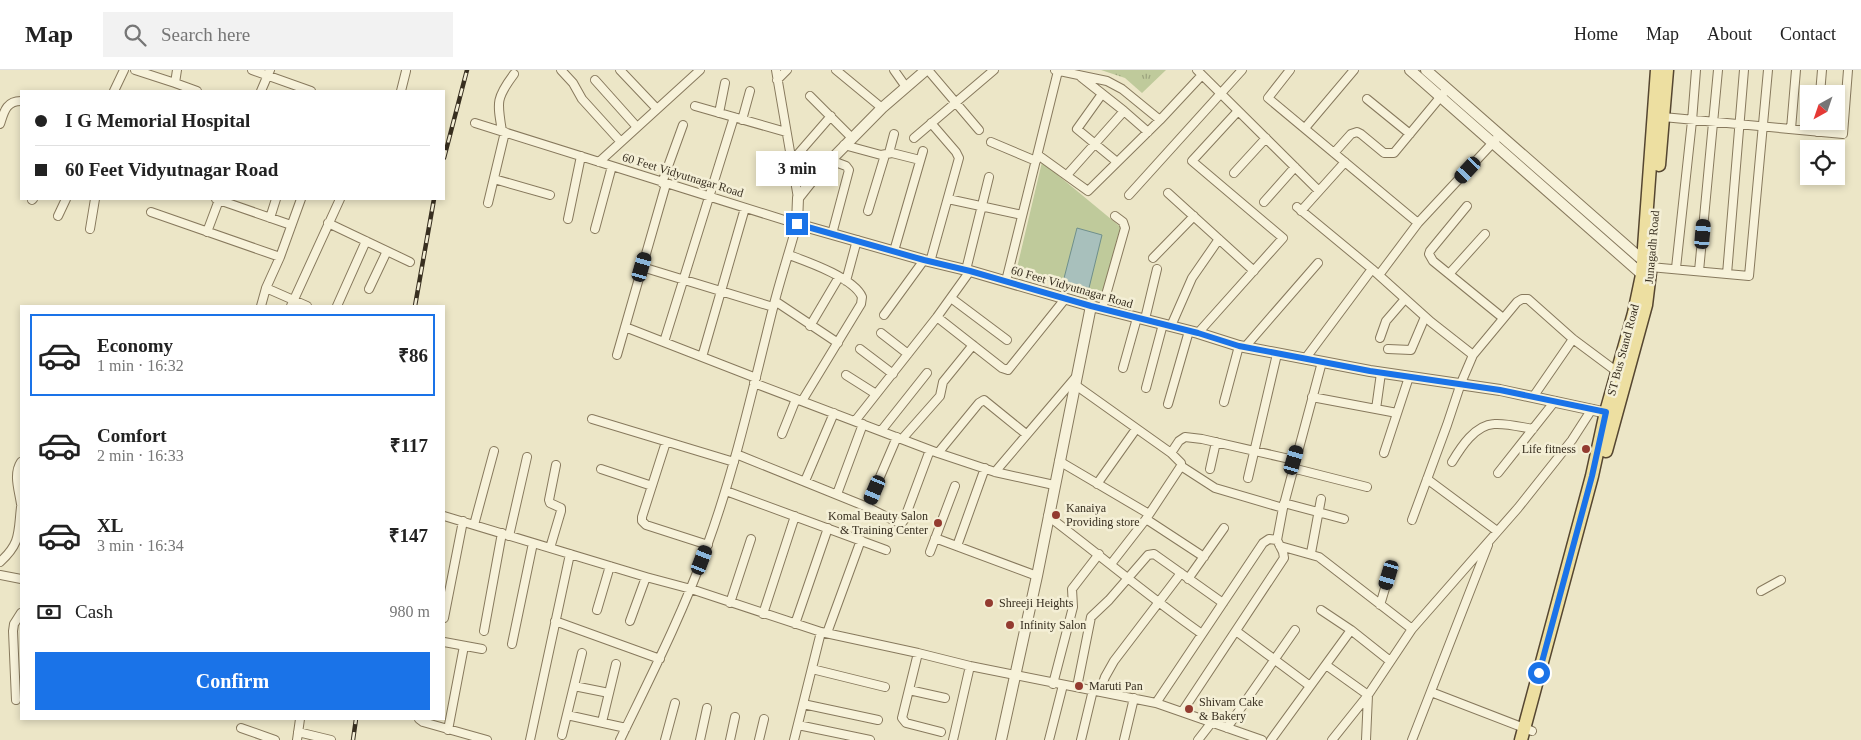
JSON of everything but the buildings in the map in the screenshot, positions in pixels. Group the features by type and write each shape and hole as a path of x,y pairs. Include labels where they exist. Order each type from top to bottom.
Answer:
{"main road":[{"name":"ST Bus Stand Road","path":"1527,735 1592,476 1622,375 1634,313 1646,271 1657,70"},
{"name":"Junagadh Road","path":"1646,271 1667,70"}],"street":[{"path":"114,90 124,70"},
{"path":"135,70 194,90"},
{"path":"175,83 177,70"},
{"path":"252,70 269,73 309,90"},
{"path":"561,70 573,83 582,99 621,142"},
{"path":"620,70 657,109"},
{"path":"686,70 693,76"},
{"path":"599,162 700,70"},
{"path":"620,740 660,659 708,545 734,462 774,304 797,224 798,198 776,70"},
{"path":"777,80 787,70"},
{"path":"836,70 882,108"},
{"path":"894,70 906,87"},
{"path":"798,198 848,141 882,108 927,70 979,130"},
{"path":"914,138 994,70"},
{"path":"1129,195 1242,70"},
{"path":"1290,70 1268,98 1418,223"},
{"path":"1304,128 1354,70"},
{"path":"1676,268 1696,70"},
{"path":"1699,271 1718,70"},
{"path":"1727,274 1744,70"},
{"path":"1444,93 1492,143 1646,271 1676,268 1749,276 1768,70"},
{"path":"1791,129 1796,70"},
{"path":"1821,85 1822,70"},
{"path":"1663,117 1762,128 1843,134 1848,70"},
{"path":"401,90 406,71"},
{"path":"1006,281 1037,158 1056,71 1107,81 1122,89 1160,120"},
{"path":"1419,72 1500,135 1646,271"},
{"path":"261,90 269,73"},
{"path":"991,142 1037,158 1067,175 1088,191 1160,120 1199,73 1319,191"},
{"path":"488,204 503,132 498,108 499,97 514,74"},
{"path":"1079,75 1148,132"},
{"path":"595,80 636,128"},
{"path":"719,113 725,83"},
{"path":"742,120 750,91"},
{"path":"1334,153 1353,132 1361,134 1384,153 1391,154 1396,152 1444,93"},
{"path":"1102,94 1077,129 1117,162"},
{"path":"810,96 831,116 848,141 887,154 920,160"},
{"path":"1367,100 1410,134"},
{"path":"0,124 7,105 11,102 20,101"},
{"path":"695,106 786,132"},
{"path":"1067,175 1124,111"},
{"path":"1168,404 1194,332 1254,271 1283,238 1192,161 1238,111"},
{"path":"791,162 831,116"},
{"path":"664,342 734,117"},
{"name":"60 Feet Vidyutnagar Road","path":"475,124 797,224 1242,346 1381,373 1461,383 1611,413"},
{"path":"884,315 927,261 948,199 959,156 931,124"},
{"path":"617,355 664,184 684,125"},
{"path":"868,211 894,134"},
{"path":"1379,274 1418,223 1500,135"},
{"path":"1234,173 1266,138"},
{"path":"894,251 923,152"},
{"path":"568,219 581,156"},
{"path":"830,160 846,166 848,170 832,234"},
{"path":"1345,162 1319,191 1299,209 1379,274 1425,317 1473,355"},
{"path":"596,229 612,166"},
{"path":"1264,202 1295,167"},
{"path":"837,494 858,423 876,394 951,298 968,270 989,177"},
{"path":"494,179 550,195"},
{"path":"1168,193 1254,271"},
{"path":"948,199 1022,215"},
{"path":"58,216 66,200"},
{"path":"90,229 95,200"},
{"path":"207,232 218,200"},
{"path":"225,200 239,202 270,218 291,225"},
{"path":"270,218 276,200"},
{"path":"261,305 266,288 280,257 301,200"},
{"path":"266,288 292,303 340,200"},
{"path":"1468,206 1429,254 1433,261 1503,318"},
{"path":"702,357 745,208"},
{"path":"151,212 280,257"},
{"path":"1102,309 1125,228 1123,222 1115,216"},
{"path":"1153,258 1194,216"},
{"path":"328,223 410,262"},
{"path":"1449,274 1485,234"},
{"path":"1146,388 1167,325 1192,278 1219,239"},
{"path":"810,326 842,279 857,240"},
{"path":"337,305 366,241"},
{"path":"369,289 387,251"},
{"path":"782,434 799,400 838,343 862,301 859,292 842,279 824,269 789,255"},
{"path":"1224,402 1242,346 1318,263"},
{"path":"642,267 721,291 774,304 838,343"},
{"path":"1123,368 1157,269"},
{"path":"1305,359 1372,269"},
{"path":"951,298 1007,340"},
{"path":"937,317 1004,370 1010,370 1065,299"},
{"path":"1380,338 1386,320 1405,299"},
{"path":"1412,520 1461,383 1473,355 1517,302 1522,299 1528,299 1573,339 1622,375"},
{"path":"1001,740 1037,576 1091,306"},
{"path":"1388,349 1411,350 1425,317"},
{"path":"625,326 702,357 799,400 938,453 995,472 1054,485"},
{"path":"881,333 908,354"},
{"path":"1533,397 1573,339"},
{"path":"867,507 900,438 940,396 943,382 973,345"},
{"path":"860,349 892,374"},
{"path":"1248,478 1277,354"},
{"path":"1182,712 1282,561 1284,555 1279,543 1283,506 1322,362"},
{"path":"881,431 926,373"},
{"path":"1376,409 1381,373"},
{"path":"846,375 876,394"},
{"path":"1384,453 1409,377"},
{"path":"1075,381 1136,429 1171,452 1179,460 1181,466 1215,488 1283,506 1344,518"},
{"path":"995,472 1026,434 1075,381"},
{"path":"1312,397 1397,413"},
{"path":"938,453 979,403 984,400 1026,434"},
{"path":"1498,473 1555,402"},
{"path":"1332,740 1368,695 1412,630 1572,440 1592,409"},
{"path":"806,481 834,413"},
{"path":"592,420 734,462"},
{"path":"1452,462 1467,439 1488,425 1496,423 1533,429"},
{"path":"1097,484 1136,429"},
{"path":"1171,452 1185,436 1294,460"},
{"path":"666,442 642,517 644,524 708,545"},
{"path":"1210,469 1216,442"},
{"path":"736,454 837,494 898,523 903,523 930,450"},
{"path":"474,525 494,451"},
{"path":"484,631 506,535 527,457"},
{"path":"1059,461 1148,516 1204,556"},
{"path":"20,464 17,470 17,477 20,498"},
{"path":"550,548 561,511 561,508 550,503 549,500 556,465"},
{"path":"1111,564 1148,516 1181,466"},
{"path":"957,546 985,468"},
{"path":"1292,468 1367,487"},
{"path":"600,469 652,486"},
{"path":"1427,479 1497,531"},
{"path":"930,552 955,486"},
{"path":"726,490 886,550"},
{"path":"1310,554 1321,499"},
{"path":"0,562 13,550 16,544 20,513"},
{"path":"445,516 646,578 691,589 763,614 824,632 1053,684 1156,703 1262,740"},
{"path":"763,614 795,516"},
{"path":"1048,516 1158,603 1202,634"},
{"path":"445,613 463,521"},
{"path":"795,624 828,528"},
{"path":"1188,579 1224,528"},
{"path":"935,538 1037,576"},
{"path":"1412,740 1491,538"},
{"path":"730,603 751,539"},
{"path":"1156,703 1263,543 1269,539 1319,557 1412,630"},
{"path":"794,740 812,669 824,632 860,540"},
{"path":"512,644 533,543"},
{"path":"530,740 570,554"},
{"path":"1053,684 1073,606 1072,589 1098,554"},
{"path":"1077,687 1091,617 1150,554 1154,554 1223,603"},
{"path":"597,610 610,566"},
{"path":"1081,740 1097,691 1114,661 1181,573"},
{"path":"0,575 20,579"},
{"path":"1380,605 1389,575"},
{"path":"630,621 646,578"},
{"path":"1761,591 1781,580"},
{"path":"1321,610 1351,630 1390,661"},
{"path":"16,700 13,631 14,624 20,615"},
{"path":"555,621 660,659"},
{"path":"1236,630 1310,686"},
{"path":"1227,728 1294,630"},
{"path":"1271,740 1351,630"},
{"path":"445,642 482,649"},
{"path":"448,730 464,646"},
{"path":"918,652 902,718 903,721 941,732"},
{"path":"562,735 582,653"},
{"path":"602,722 616,664"},
{"path":"1326,665 1368,695"},
{"path":"953,740 970,666"},
{"path":"812,669 885,687"},
{"path":"1049,740 1063,685"},
{"path":"574,686 609,693"},
{"path":"909,690 945,698"},
{"path":"1431,692 1527,735"},
{"path":"1366,740 1368,695"},
{"path":"1124,740 1134,698"},
{"path":"665,740 675,703"},
{"path":"803,704 878,720"},
{"path":"700,740 707,708"},
{"path":"567,715 626,728"},
{"path":"730,740 735,717"},
{"path":"759,740 764,719"},
{"path":"300,720 297,736 331,740"},
{"path":"420,720 448,730 487,740"},
{"path":"1198,740 1212,722"},
{"path":"798,725 870,740"},
{"path":"241,728 275,740"}],"green space":[{"path":"1101,70 1166,70 1142,93 1125,78"},
{"path":"1042,162 1123,229 1105,297 1016,272"}],"water":[{"path":"1077,228 1102,235 1089,288 1063,282"}],"railway":[{"path":"445,154 467,70"},
{"path":"415,305 434,200"},
{"path":"353,740 356,720"}],"place":[{"name":"Life fitness","path":"1586,449"},
{"name":"Kanaiya Providing store","path":"1056,515"},
{"name":"Komal Beauty Salon & Training Center","path":"938,523"},
{"name":"Shreeji Heights","path":"989,603"},
{"name":"Infinity Salon","path":"1010,625"},
{"name":"Maruti Pan","path":"1079,686"},
{"name":"Shivam Cake & Bakery","path":"1189,709"}],"route":[{"path":"797,224 1091,306 1198,333 1239,346 1370,371 1500,390 1606,412 1592,476 1539,673"}]}
